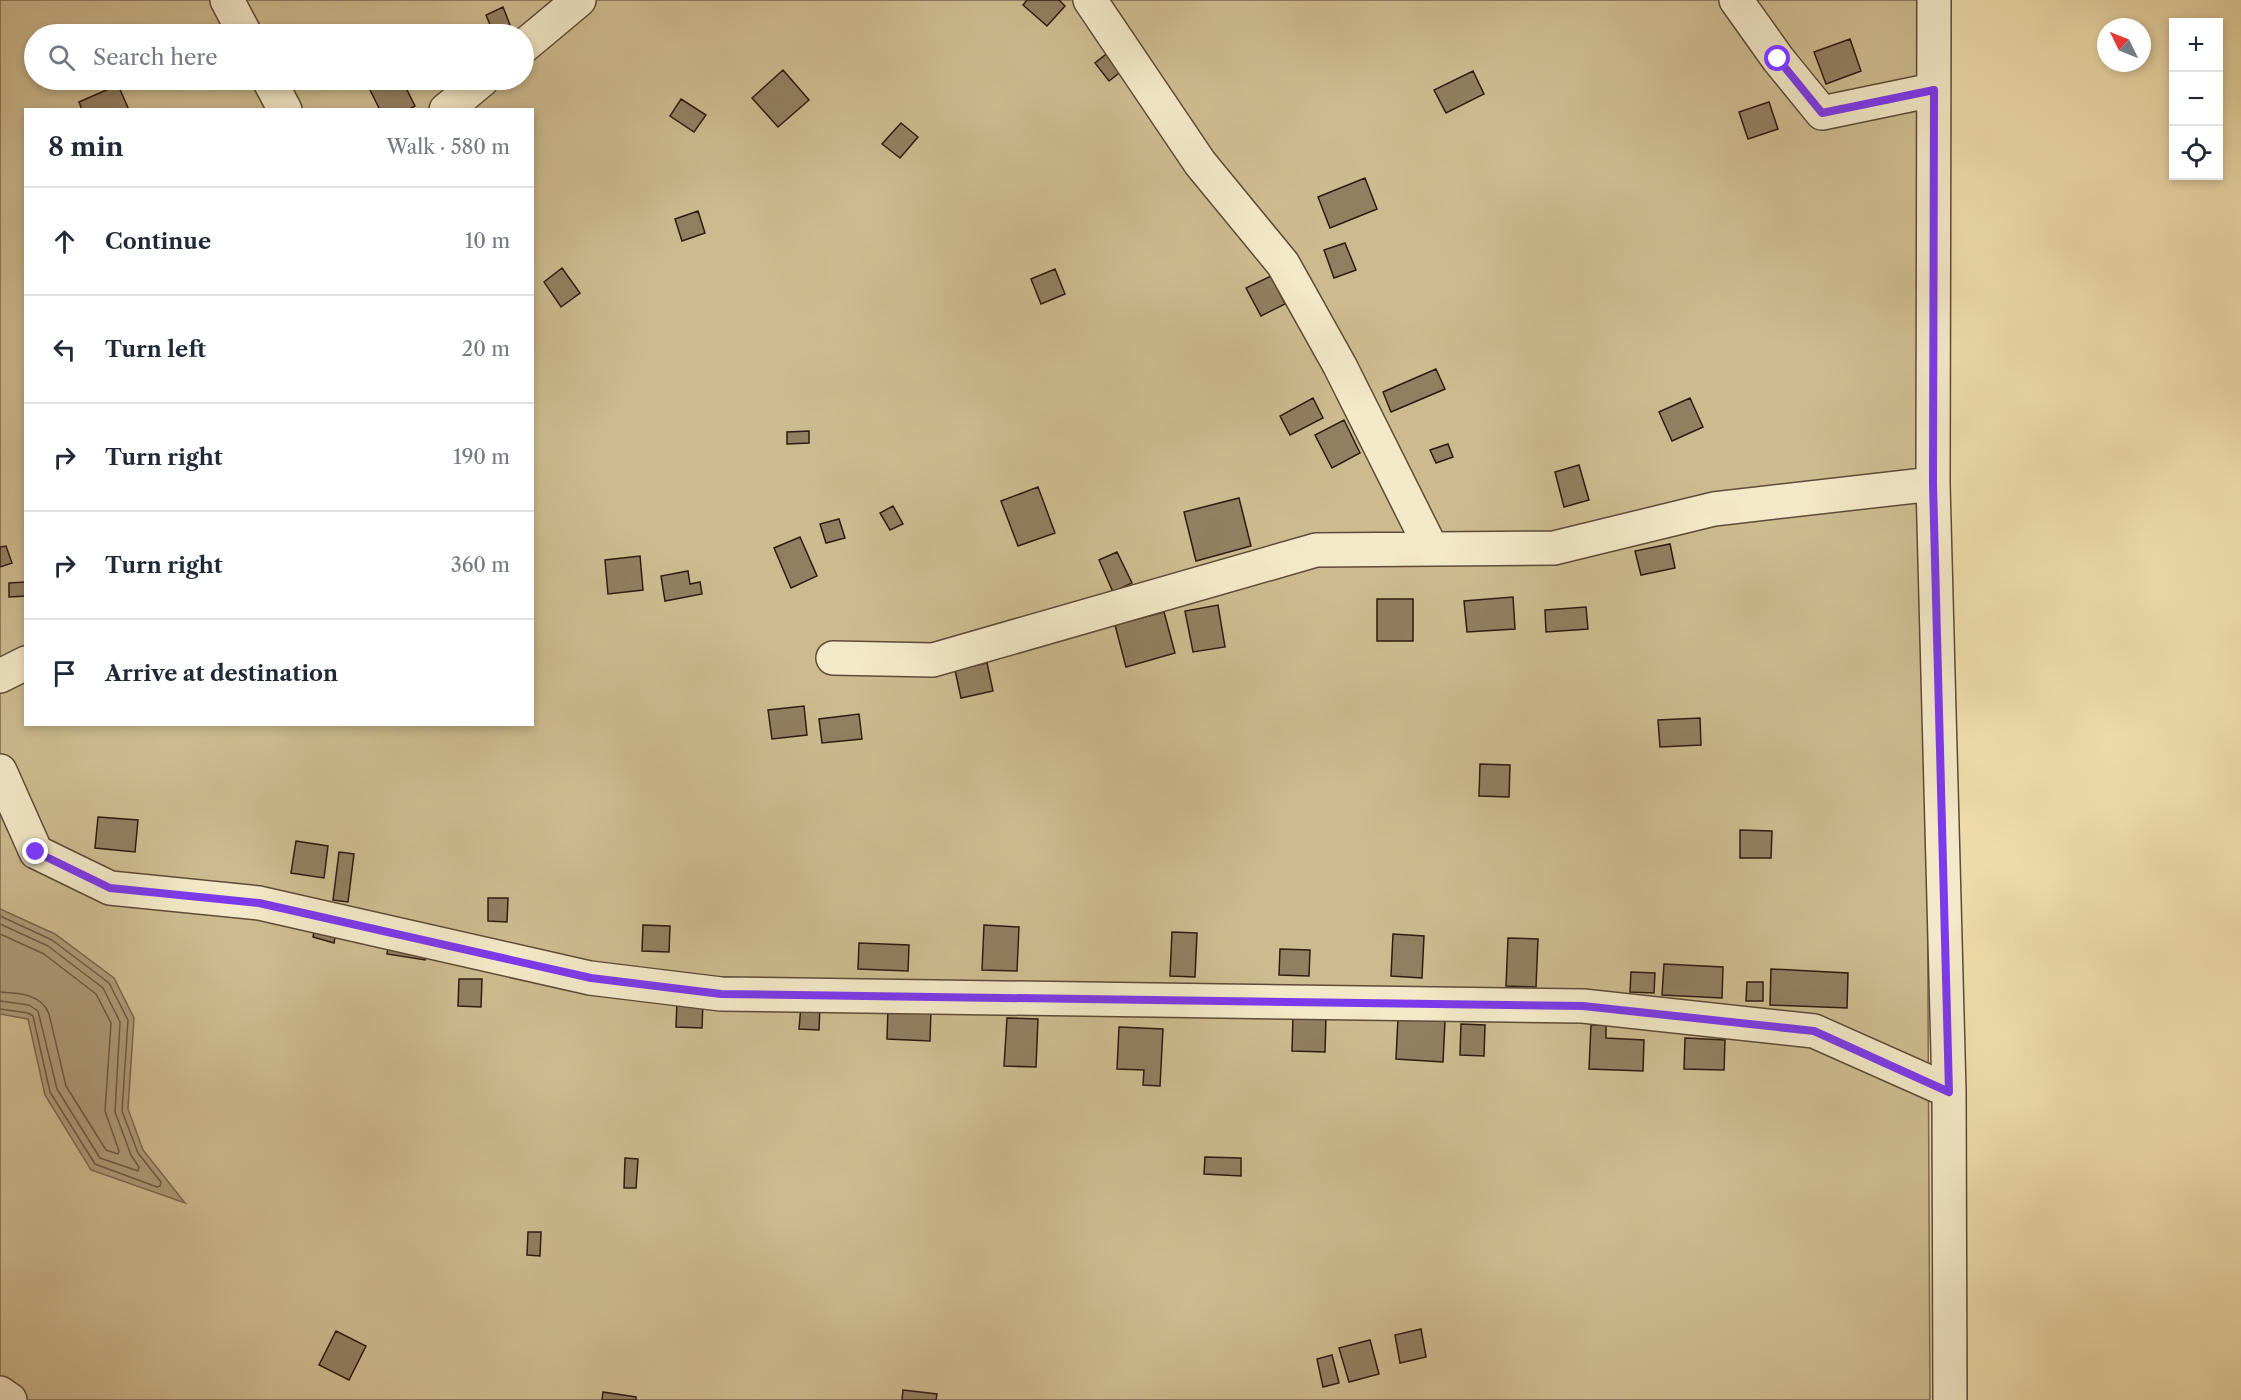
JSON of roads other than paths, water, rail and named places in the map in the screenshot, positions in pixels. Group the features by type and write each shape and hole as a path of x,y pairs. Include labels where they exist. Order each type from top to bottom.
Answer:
{"street":[{"path":"227,0 240,24"},
{"path":"534,38 579,0"},
{"path":"1090,0 1200,163 1283,264 1340,366 1431,548"},
{"path":"1736,0 1778,59 1822,113 1934,90"},
{"path":"1934,0 1933,484 1949,1092 1950,1400"},
{"path":"274,90 284,108"},
{"path":"448,108 470,90"},
{"path":"833,658 933,660 1316,550 1554,548 1714,509 1933,484"},
{"path":"0,676 24,664"},
{"path":"0,771 36,852 110,888 259,903 591,978 721,994 1583,1006 1814,1031 1949,1092"},
{"path":"0,1394 10,1400"}],"water":[{"path":"0,909 55,934 114,978 134,1018 128,1109 143,1150 185,1203 91,1170 45,1095 28,1019 0,1014"}]}
